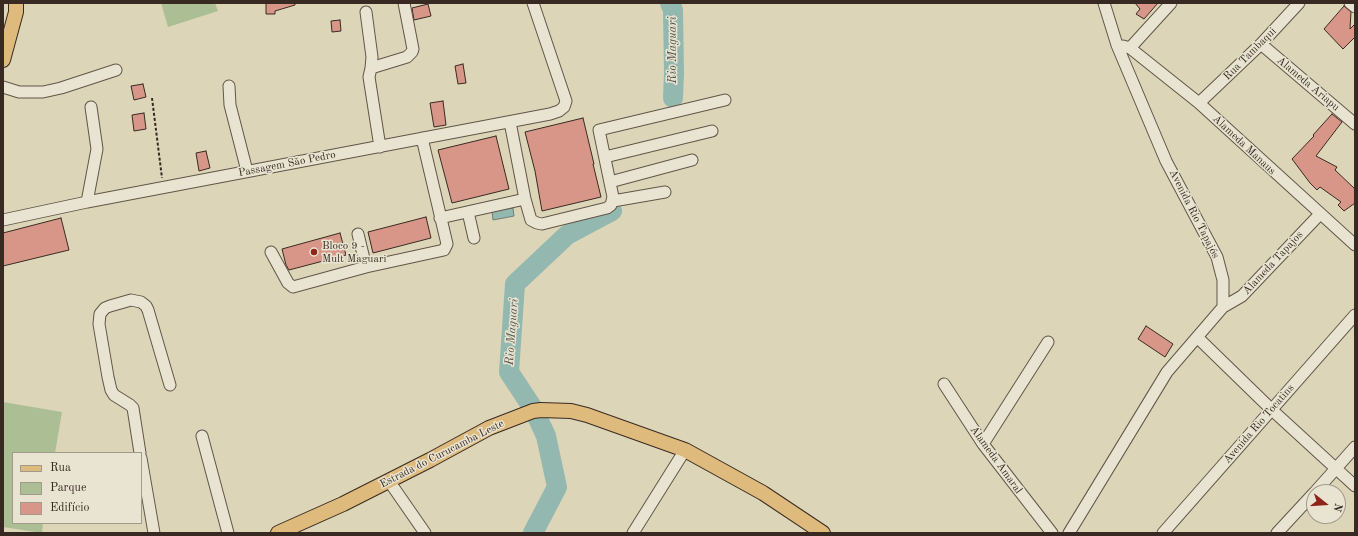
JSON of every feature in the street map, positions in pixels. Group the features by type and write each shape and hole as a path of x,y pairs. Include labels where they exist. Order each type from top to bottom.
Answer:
{"main road":[{"path":"3,60 16,12 16,3"},
{"name":"Estrada do Curucamba Leste","path":"278,533 343,504 489,428 537,410 571,411 587,415 684,450 763,494 823,533"}],"street":[{"path":"372,68 406,57 412,52 404,3"},
{"name":"Passagem São Pedro","path":"3,220 164,187 510,122 559,111 564,106 566,101 533,3"},
{"name":"Avenida Rio Tapajós","path":"1104,3 1117,44 1166,161 1217,257 1223,280 1222,307"},
{"path":"1117,44 1130,48 1171,3"},
{"name":"Rua Tambaqui","path":"1199,103 1261,44 1299,3"},
{"path":"1350,3 1355,7"},
{"path":"366,12 372,57 372,68 369,77 380,147"},
{"name":"Alameda Ariapu","path":"1261,44 1355,124"},
{"name":"Alameda Manaus","path":"1130,48 1199,103 1355,245"},
{"path":"3,87 19,92 43,92 116,70"},
{"path":"229,86 230,105 247,171"},
{"path":"613,201 599,130 725,100"},
{"path":"88,202 97,149 91,108"},
{"path":"510,122 525,199 531,220 540,224 606,208 613,201 665,192"},
{"path":"605,157 712,131"},
{"path":"271,252 288,283 293,287 366,267 442,251 447,244 422,138"},
{"path":"610,182 692,160"},
{"path":"440,218 525,199"},
{"path":"468,212 474,238"},
{"name":"Alameda Tapajos","path":"1222,307 1242,296 1320,214"},
{"path":"358,234 366,267"},
{"path":"140,452 133,408 114,395 111,390 99,324 100,314 105,308 131,300 141,302 146,306 170,385"},
{"path":"1069,533 1167,372 1222,307"},
{"name":"Avenida Rio Tocatins","path":"1163,533 1355,315"},
{"path":"1197,337 1272,410 1355,486"},
{"path":"983,444 1048,342"},
{"name":"Alameda Amaral","path":"944,384 983,444 1052,533"},
{"path":"202,436 228,533"},
{"path":"1322,484 1355,448"},
{"path":"633,533 684,450"},
{"path":"142,464 154,533"},
{"path":"389,481 425,533"},
{"path":"1277,533 1306,502"}],"path":[{"path":"152,98 164,187"}],"green space":[{"path":"161,3 215,3 218,11 168,27"},
{"path":"3,402 62,412 55,452 12,452 12,524 43,524 42,533 3,527"}],"water":[{"path":"513,208 514,216 493,220 492,211"}],"building":[{"path":"266,3 295,3 295,5 275,11 275,14 266,14"},
{"path":"1135,3 1158,3 1144,19 1136,14 1140,9"},
{"path":"428,4 431,16 414,20 412,8"},
{"path":"1344,6 1351,12 1350,29 1355,24 1355,37 1343,49 1324,29"},
{"path":"340,20 341,31 332,32 331,21"},
{"path":"463,64 466,83 458,84 455,66"},
{"path":"143,84 146,97 134,100 131,86"},
{"path":"443,101 446,125 434,127 430,103"},
{"path":"144,113 146,129 134,131 132,115"},
{"path":"1332,114 1342,122 1316,156 1337,167 1335,170 1355,189 1355,203 1344,211 1338,205 1341,202 1320,187 1317,190 1310,183 1292,159"},
{"path":"583,118 601,197 542,211 535,171 525,132"},
{"path":"496,136 509,189 452,203 438,150"},
{"path":"206,151 210,168 199,171 196,153"},
{"path":"426,217 431,238 373,253 368,232"},
{"path":"61,218 69,250 3,266 3,233"},
{"name":"Bloco 9 - Mult Maguari","path":"340,233 346,255 289,270 286,265 282,249"},
{"path":"1146,326 1173,344 1165,357 1138,339"}],"waterway":[{"name":"Rio Maguari","path":"670,3 673,10 673,98"},
{"name":"Rio Maguari","path":"533,533 557,487 546,436 534,410 509,372 515,284 567,235 612,211"}],"place":[{"name":"Bloco 9 - Mult Maguari","path":"314,252"}]}
